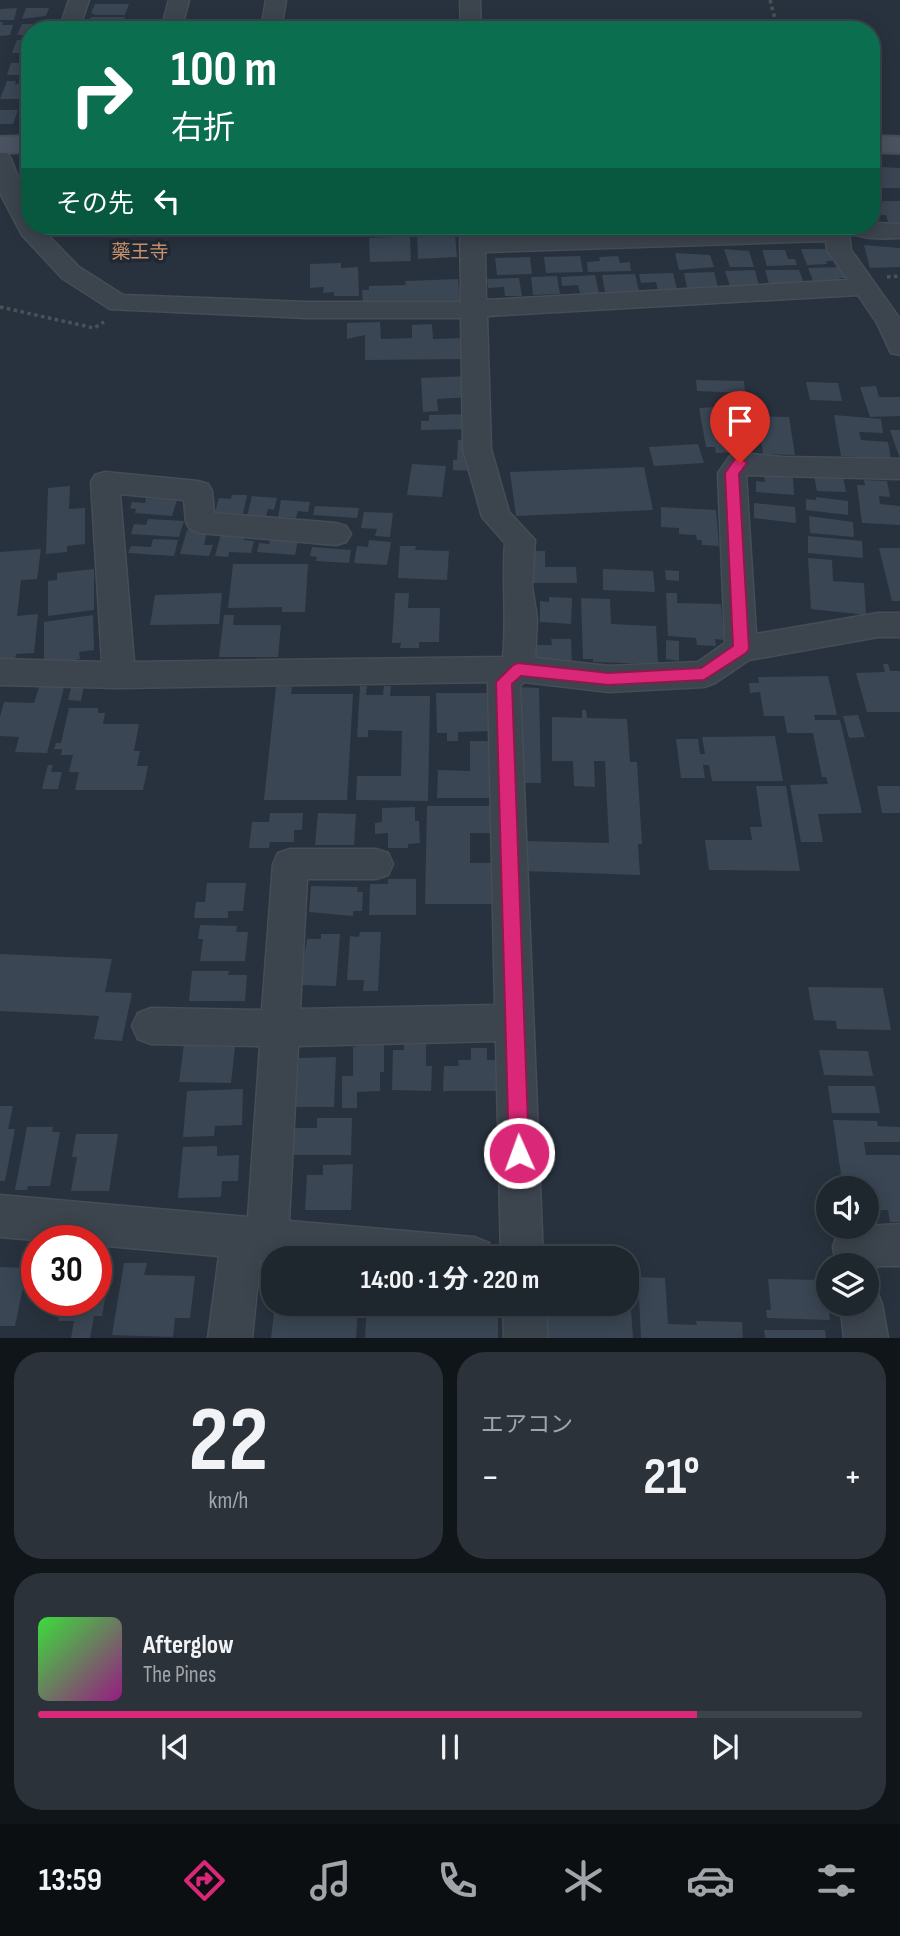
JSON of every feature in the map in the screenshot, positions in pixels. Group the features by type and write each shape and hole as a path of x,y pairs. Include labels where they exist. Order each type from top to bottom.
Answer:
{"main road":[{"path":"880,144 900,145"}],"street":[{"path":"72,21 79,0"},
{"path":"174,21 179,0"},
{"path":"272,21 276,0"},
{"path":"470,0 471,21"},
{"path":"0,159 5,187 21,215"},
{"path":"880,231 900,231"},
{"path":"35,235 61,262 101,295 119,303 306,310 455,310 865,287"},
{"path":"472,235 477,449 496,517 520,540 517,586 522,619 518,669 504,682 522,1246"},
{"path":"837,235 839,250 889,322 900,347"},
{"path":"741,649 732,473 740,463 900,469"},
{"path":"120,675 105,482 198,491 200,522 337,534"},
{"path":"0,672 120,675 518,669 609,679 704,674 741,649 878,625 900,625"},
{"path":"230,1338 255,1239 280,1028 290,864 376,864"},
{"path":"151,1026 280,1028 516,1023"},
{"path":"0,1216 336,1246"},
{"path":"855,1253 854,1246 900,1245"},
{"path":"525,1316 526,1338"},
{"path":"863,1316 866,1338"}],"path":[{"path":"770,0 776,21"},
{"path":"0,307 94,328 113,316 119,303"}],"building":[{"path":"95,4 129,4 125,15 95,15 91,13"},
{"path":"17,8 14,20 0,20 0,9"},
{"path":"26,8 49,8 46,16 22,19"},
{"path":"91,17 125,17 124,21 90,21"},
{"path":"0,22 3,22 2,25 13,25 10,35 0,36"},
{"path":"17,40 21,40 21,53 12,53"},
{"path":"11,63 21,63 21,75 7,75"},
{"path":"7,81 21,84 21,99 0,99"},
{"path":"0,110 18,110 13,124 0,124"},
{"path":"880,167 900,168 900,188 880,188"},
{"path":"882,201 900,201 900,223 888,222 886,215 880,215 880,203 883,203"},
{"path":"455,235 457,257 418,259 417,236"},
{"path":"410,236 411,261 370,262 369,238"},
{"path":"864,245 900,248 900,267 870,268"},
{"path":"724,249 749,251 754,267 730,267"},
{"path":"801,249 828,249 832,261 826,261 827,264 807,265"},
{"path":"762,250 785,250 788,259 795,259 797,265 767,266"},
{"path":"675,253 710,255 714,267 679,270"},
{"path":"580,256 583,272 546,273 544,257"},
{"path":"618,256 620,263 630,262 631,271 588,272 587,262 600,261 599,257"},
{"path":"530,257 532,274 497,275 495,258"},
{"path":"341,263 341,268 358,267 359,296 334,296 334,292 323,293 324,287 310,288 310,264"},
{"path":"842,267 845,278 839,278 840,281 813,281 808,268"},
{"path":"755,270 759,286 730,286 725,271"},
{"path":"765,270 799,270 804,283 769,284"},
{"path":"714,272 718,287 687,288 684,273"},
{"path":"673,273 677,289 658,290 656,282 641,283 639,274"},
{"path":"635,274 639,291 605,292 602,275"},
{"path":"595,275 599,293 580,293 578,285 562,286 561,277"},
{"path":"557,276 560,294 533,295 531,277"},
{"path":"519,278 522,296 505,296 504,287 488,288 487,279"},
{"path":"458,279 460,302 363,305 362,290 369,290 369,286 406,285 405,281"},
{"path":"380,322 381,339 412,338 412,325 432,324 433,339 466,338 468,359 365,360 365,335 347,339 347,323"},
{"path":"469,376 471,397 437,399 438,411 423,412 421,378"},
{"path":"696,380 744,381 745,393 697,391"},
{"path":"806,382 838,383 842,401 810,400"},
{"path":"876,386 879,397 900,397 900,416 870,417 860,387"},
{"path":"716,407 718,419 753,418 759,446 732,447 733,452 716,453 715,447 706,447 699,408"},
{"path":"472,414 473,429 421,430 421,421 429,421 429,415"},
{"path":"834,415 881,419 883,433 859,432 861,440 888,442 891,459 841,456"},
{"path":"758,416 789,417 795,455 763,454"},
{"path":"890,430 900,430 900,459"},
{"path":"458,440 473,440 473,471 453,470 453,460 457,460"},
{"path":"698,444 704,463 654,466 649,447"},
{"path":"412,464 446,466 442,497 407,495"},
{"path":"644,467 653,510 516,516 510,472"},
{"path":"764,475 793,478 794,495 756,492 756,481 765,482"},
{"path":"814,476 843,477 846,492 817,491"},
{"path":"864,480 887,481 890,497 879,496 880,504 900,506 900,525 862,523 857,485 865,485"},
{"path":"70,486 69,509 85,508 85,544 67,546 67,552 46,554 48,488"},
{"path":"232,495 247,495 243,514 215,512 219,498 231,499"},
{"path":"252,496 277,498 274,510 268,509 266,517 247,516"},
{"path":"816,497 848,501 848,515 806,510 806,499 816,500"},
{"path":"146,498 177,500 172,516 135,513 136,509 130,508 132,502 145,503"},
{"path":"281,500 310,502 308,512 298,511 296,518 278,517"},
{"path":"754,503 795,507 796,523 754,518"},
{"path":"315,506 359,508 357,518 313,515"},
{"path":"661,507 716,510 719,546 702,545 702,540 697,540 696,535 679,534 679,528 661,527"},
{"path":"364,512 393,513 390,537 375,536 377,529 361,528"},
{"path":"809,516 853,522 854,537 810,533"},
{"path":"148,519 184,521 179,537 131,534 134,524 146,525"},
{"path":"187,530 207,532 204,545 213,545 209,556 180,554"},
{"path":"221,534 245,536 244,540 254,541 251,553 229,552 228,557 215,556"},
{"path":"808,536 862,541 863,558 808,553"},
{"path":"271,538 298,540 295,555 257,552 259,543 269,544"},
{"path":"153,539 178,540 174,556 128,553 131,546 151,547"},
{"path":"369,540 391,542 387,565 354,563 357,546 368,547"},
{"path":"400,546 416,546 415,550 449,551 447,580 398,578"},
{"path":"312,547 351,550 349,563 316,561 317,557 310,556"},
{"path":"879,548 900,548 900,601 892,601"},
{"path":"41,549 37,579 21,580 17,616 38,614 34,653 16,654 15,660 0,661 0,552"},
{"path":"530,551 545,551 545,567 576,567 577,583 531,583"},
{"path":"808,558 832,560 833,581 864,583 866,615 811,609"},
{"path":"233,564 308,564 305,612 282,612 282,607 228,608"},
{"path":"94,569 94,610 48,616 48,581 57,580 57,573"},
{"path":"603,569 653,571 655,592 603,590"},
{"path":"665,570 679,571 679,581 666,580"},
{"path":"222,593 219,624 150,625 155,595"},
{"path":"395,593 409,593 408,608 440,608 439,642 419,642 419,648 400,648 401,643 392,643"},
{"path":"666,593 677,593 677,603 721,604 724,640 715,639 716,646 697,645 696,638 668,636"},
{"path":"549,597 572,598 571,624 540,622 540,601 549,602"},
{"path":"581,598 610,599 611,624 656,626 658,664 593,662 593,659 583,659"},
{"path":"93,615 94,650 79,652 80,659 44,664 44,622"},
{"path":"224,615 234,615 233,625 281,625 278,657 219,657"},
{"path":"551,639 571,639 572,664 536,664 535,645 552,645"},
{"path":"666,640 679,641 679,661 666,659"},
{"path":"883,664 888,664 890,671 900,671 900,712 867,712 856,673 885,672"},
{"path":"828,676 837,715 814,715 815,720 840,720 862,813 818,814 823,842 801,842 790,785 828,784 826,777 822,777 813,733 787,733 784,716 764,716 760,692 750,693 749,683 759,683 758,677"},
{"path":"40,684 65,684 47,753 15,752 19,737 0,736 0,717 4,702 34,703"},
{"path":"72,684 84,684 81,701 68,700"},
{"path":"360,686 367,686 366,695 383,695 384,686 391,686 390,696 430,696 428,801 356,800 357,776 401,776 402,731 368,730 368,737 357,737"},
{"path":"276,687 292,687 291,694 353,694 347,800 264,800"},
{"path":"519,687 539,688 541,783 520,783"},
{"path":"436,693 490,693 491,731 458,732 458,741 447,741 447,733 437,733"},
{"path":"69,708 98,708 98,713 105,713 103,724 139,724 134,751 140,751 137,766 148,766 143,790 75,790 79,772 69,772 73,755 61,755 62,749 54,749 56,743 61,743"},
{"path":"582,710 586,710 587,718 627,719 630,762 637,762 642,844 638,844 640,875 524,871 524,841 609,843 605,761 594,761 595,787 574,786 573,761 552,761 552,717 582,718"},
{"path":"858,715 865,737 849,738 843,716"},
{"path":"775,736 783,781 712,781 709,765 703,765 705,778 681,778 676,739 698,739 700,754 705,754 702,737"},
{"path":"470,741 492,741 493,798 437,798 438,770 470,771"},
{"path":"48,765 53,765 51,772 62,772 58,789 42,789"},
{"path":"756,786 786,786 800,871 709,870 705,840 752,840 750,827 762,827"},
{"path":"877,786 900,786 900,813 882,813"},
{"path":"427,806 494,806 495,833 470,833 470,863 496,863 497,904 425,904"},
{"path":"415,807 420,843 408,844 408,848 388,848 388,833 375,834 375,823 382,822 382,808"},
{"path":"270,813 303,813 302,830 294,830 294,842 270,842 269,848 249,848 252,822 269,822"},
{"path":"318,813 356,814 354,845 315,845"},
{"path":"388,879 416,879 416,915 369,915 370,884 388,884"},
{"path":"207,883 246,883 243,911 228,911 228,918 194,918 196,902 205,902"},
{"path":"311,886 358,887 357,892 363,892 362,911 353,911 353,916 309,912"},
{"path":"200,925 237,926 236,932 248,932 245,961 200,961 203,939 198,939"},
{"path":"360,932 381,932 378,991 363,991 364,980 347,980 350,936 359,937"},
{"path":"321,934 340,934 336,986 299,985 307,939 321,939"},
{"path":"0,954 112,959 105,992 132,993 122,1041 94,1039 99,1016 0,1011"},
{"path":"192,971 229,971 228,975 247,975 245,1001 189,1001"},
{"path":"808,987 883,988 891,1030 837,1029 836,1021 814,1020"},
{"path":"215,1039 215,1047 235,1047 231,1083 179,1082 184,1044"},
{"path":"384,1042 384,1072 380,1072 380,1091 357,1092 357,1108 342,1108 342,1076 353,1076 353,1047"},
{"path":"404,1042 426,1042 426,1066 432,1066 431,1091 392,1090 393,1050 404,1050"},
{"path":"471,1048 487,1048 487,1060 499,1060 499,1091 443,1091 444,1066 459,1066 458,1060 471,1060"},
{"path":"819,1050 868,1051 873,1076 824,1075"},
{"path":"336,1057 334,1107 295,1107 299,1058"},
{"path":"828,1086 875,1086 880,1113 832,1113"},
{"path":"243,1089 242,1125 215,1126 214,1136 183,1137 187,1091"},
{"path":"0,1106 13,1106 8,1129 15,1129 5,1181 0,1181"},
{"path":"317,1118 352,1118 351,1155 292,1155 294,1128 317,1128"},
{"path":"833,1120 877,1121 878,1126 900,1127 900,1142 864,1142 866,1155 900,1155 900,1222 890,1222 888,1210 879,1210 879,1176 841,1176"},
{"path":"27,1127 53,1127 52,1132 60,1132 50,1186 28,1186 27,1190 15,1190"},
{"path":"76,1134 118,1134 109,1191 71,1191 77,1157 72,1157"},
{"path":"217,1146 217,1156 239,1155 238,1181 222,1181 221,1197 178,1198 183,1147"},
{"path":"353,1164 351,1210 305,1210 307,1175 323,1175 323,1165"},
{"path":"124,1263 147,1263 144,1275 195,1276 190,1318 175,1318 173,1337 112,1335"},
{"path":"0,1267 21,1268 21,1297 15,1326 0,1326"},
{"path":"639,1277 665,1278 668,1324 697,1325 696,1321 742,1322 743,1338 641,1338"},
{"path":"768,1279 816,1280 816,1316 830,1316 830,1320 767,1318 766,1310 771,1310"},
{"path":"59,1316 94,1316 90,1338 71,1338 74,1321 58,1321"},
{"path":"274,1316 357,1316 356,1338 271,1338"},
{"path":"366,1316 498,1316 498,1338 365,1338"},
{"path":"539,1316 631,1316 633,1338 539,1338"},
{"path":"764,1330 825,1330 826,1338 765,1338"}],"district":[{"name":"藥王寺","path":"140,252"}],"route":[{"path":"519,1153 504,682 518,669 609,679 704,674 741,649 732,473 740,463"}]}
